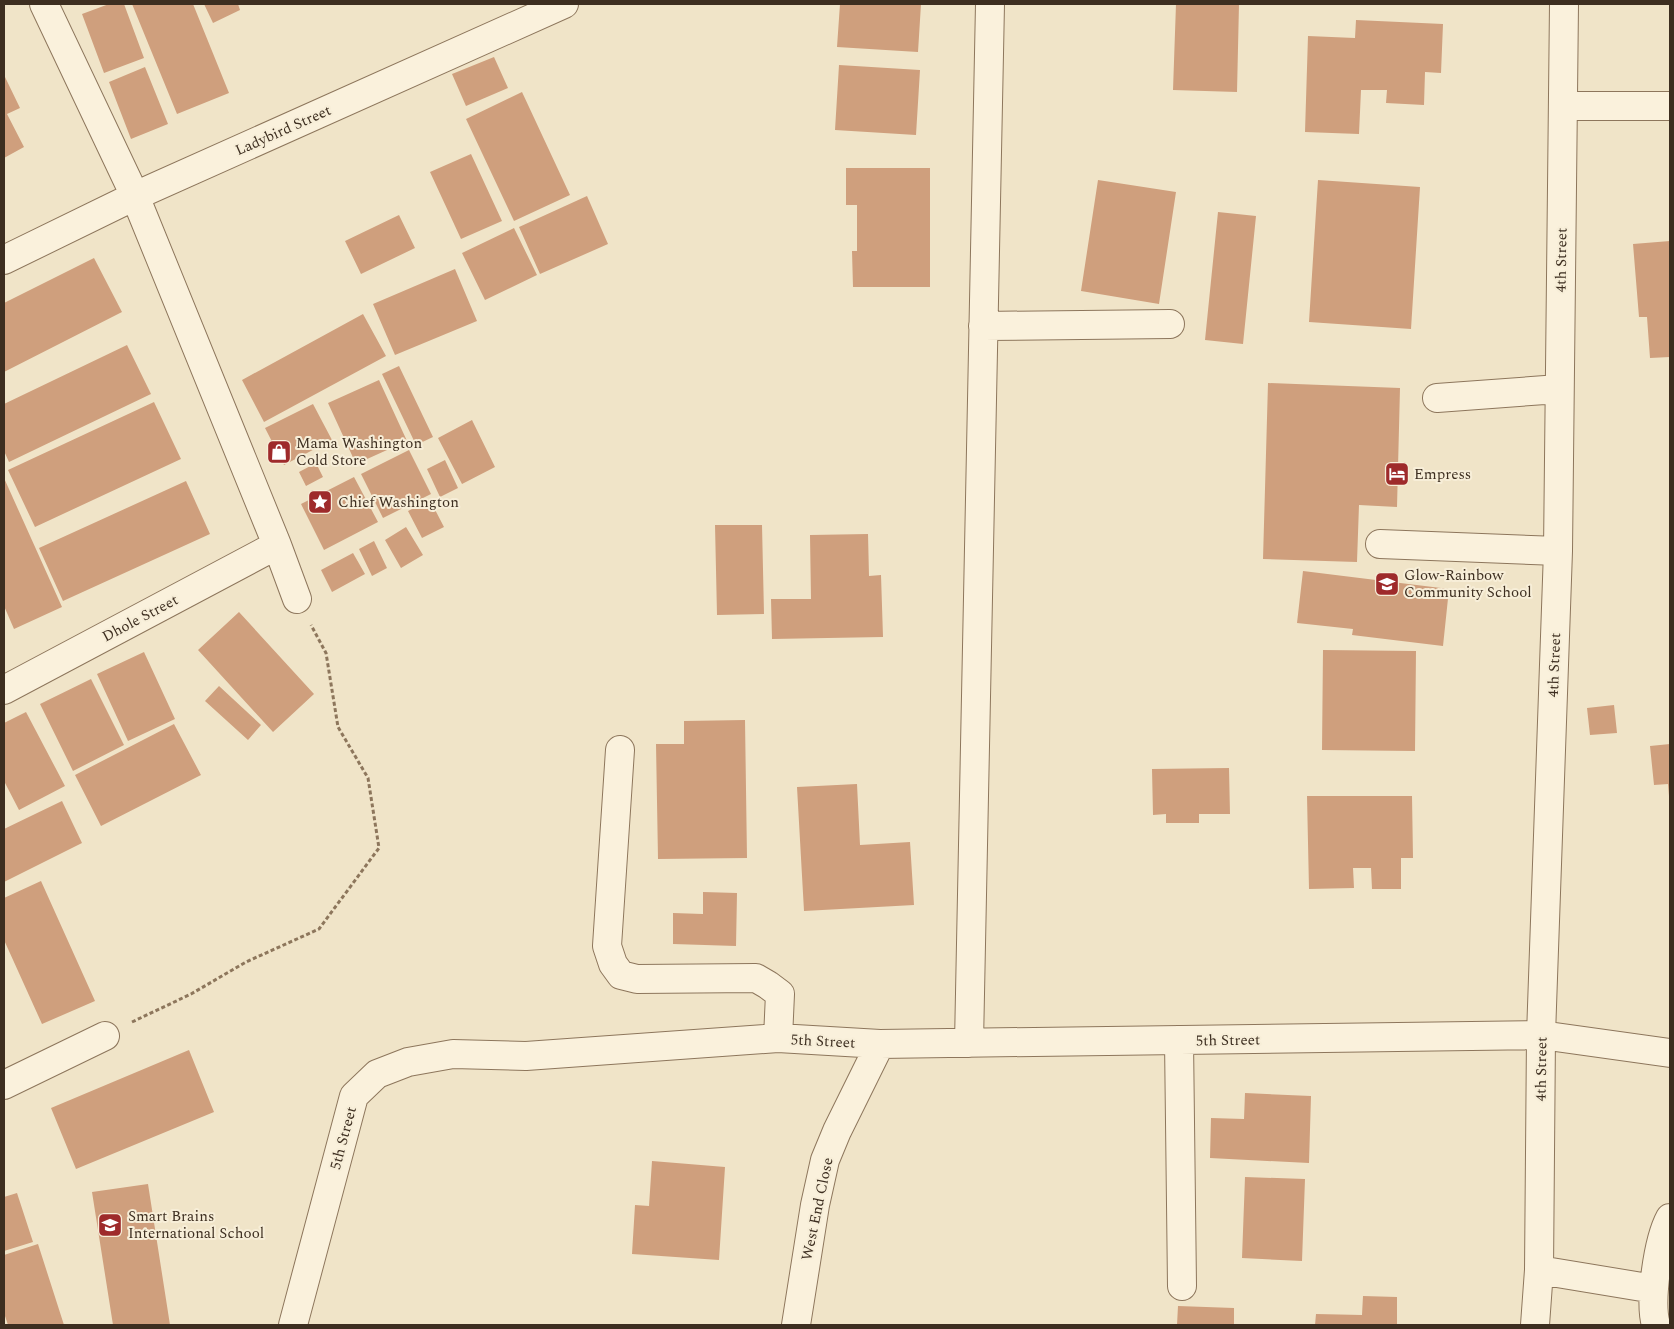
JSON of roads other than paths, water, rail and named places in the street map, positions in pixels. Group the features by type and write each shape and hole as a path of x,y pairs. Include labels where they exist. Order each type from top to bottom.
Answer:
{"street":[{"path":"44,4 135,196 277,545 297,599"},
{"name":"Ladybird Street","path":"4,260 135,196 564,4"},
{"path":"969,1043 990,4"},
{"name":"4th Street","path":"1535,1325 1539,1270 1541,1035 1558,551 1564,4"},
{"path":"1563,106 1670,106"},
{"path":"983,326 1170,324"},
{"path":"1437,398 1560,389"},
{"path":"1380,544 1558,551"},
{"name":"Dhole Street","path":"4,690 277,545"},
{"path":"620,750 607,946 613,964 622,975 637,979 756,978 768,984 780,994 778,1038"},
{"name":"5th Street","path":"293,1325 354,1096 377,1074 408,1062 453,1054 526,1056 778,1038 880,1044 1541,1035 1670,1053"},
{"path":"4,1084 105,1036"},
{"path":"1179,1040 1182,1286"},
{"name":"West End Close","path":"796,1325 815,1205 825,1160 837,1131 880,1044"},
{"path":"1656,1325 1653,1307 1654,1289 1659,1254 1666,1225 1670,1218"},
{"path":"1539,1270 1654,1289"}],"place":[{"name":"Mama Washington Cold Store","path":"279,452"},
{"name":"Empress","path":"1397,474"},
{"name":"Chief Washington","path":"320,502"},
{"name":"Glow-Rainbow Community School","path":"1387,584"},
{"name":"Smart Brains International School","path":"110,1225"}]}
